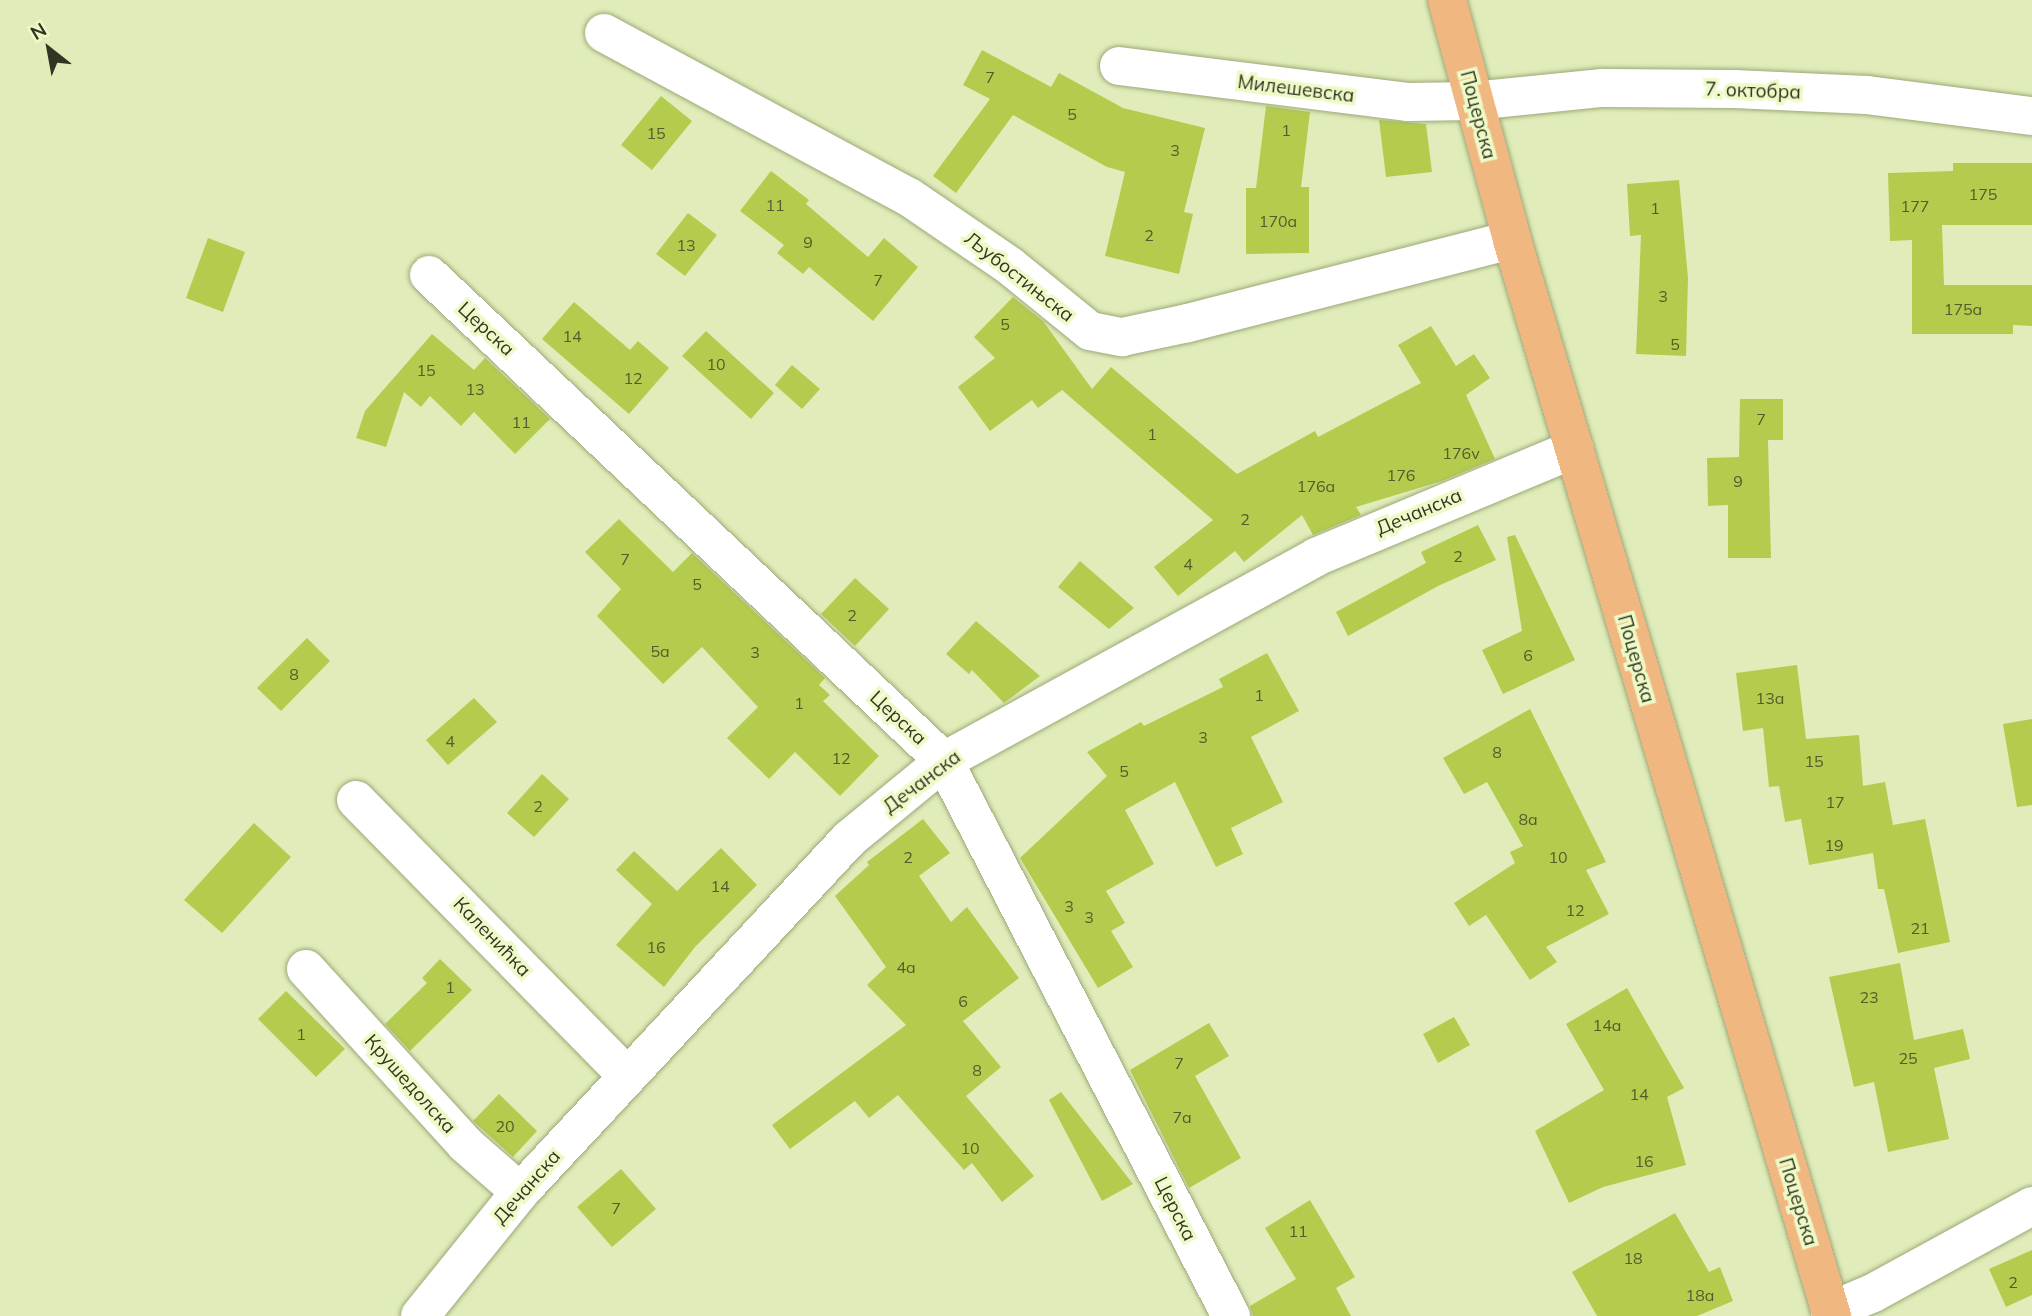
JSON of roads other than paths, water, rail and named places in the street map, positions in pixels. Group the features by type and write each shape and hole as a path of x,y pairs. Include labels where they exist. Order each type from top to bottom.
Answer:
{"main road":[{"name":"Поцерска","path":"1447,0 1473,101 1574,449 1831,1314"}],"street":[{"name":"Љубостињска","path":"604,33 909,197 1010,266 1090,331 1122,337 1188,323 1513,240"},
{"name":"Милешевска","path":"1119,66 1409,102 1473,101"},
{"name":"7. октобра","path":"1473,101 1602,88 1734,89 1867,95 2032,116"},
{"name":"Церска","path":"429,275 944,761 1231,1316"},
{"name":"Дечанска","path":"420,1316 520,1192 849,839 944,761 1316,557 1574,449"},
{"name":"Каленићка","path":"356,800 627,1076"},
{"name":"Крушедолска","path":"306,969 465,1144 520,1192"},
{"path":"1831,1314 2032,1206"}]}
